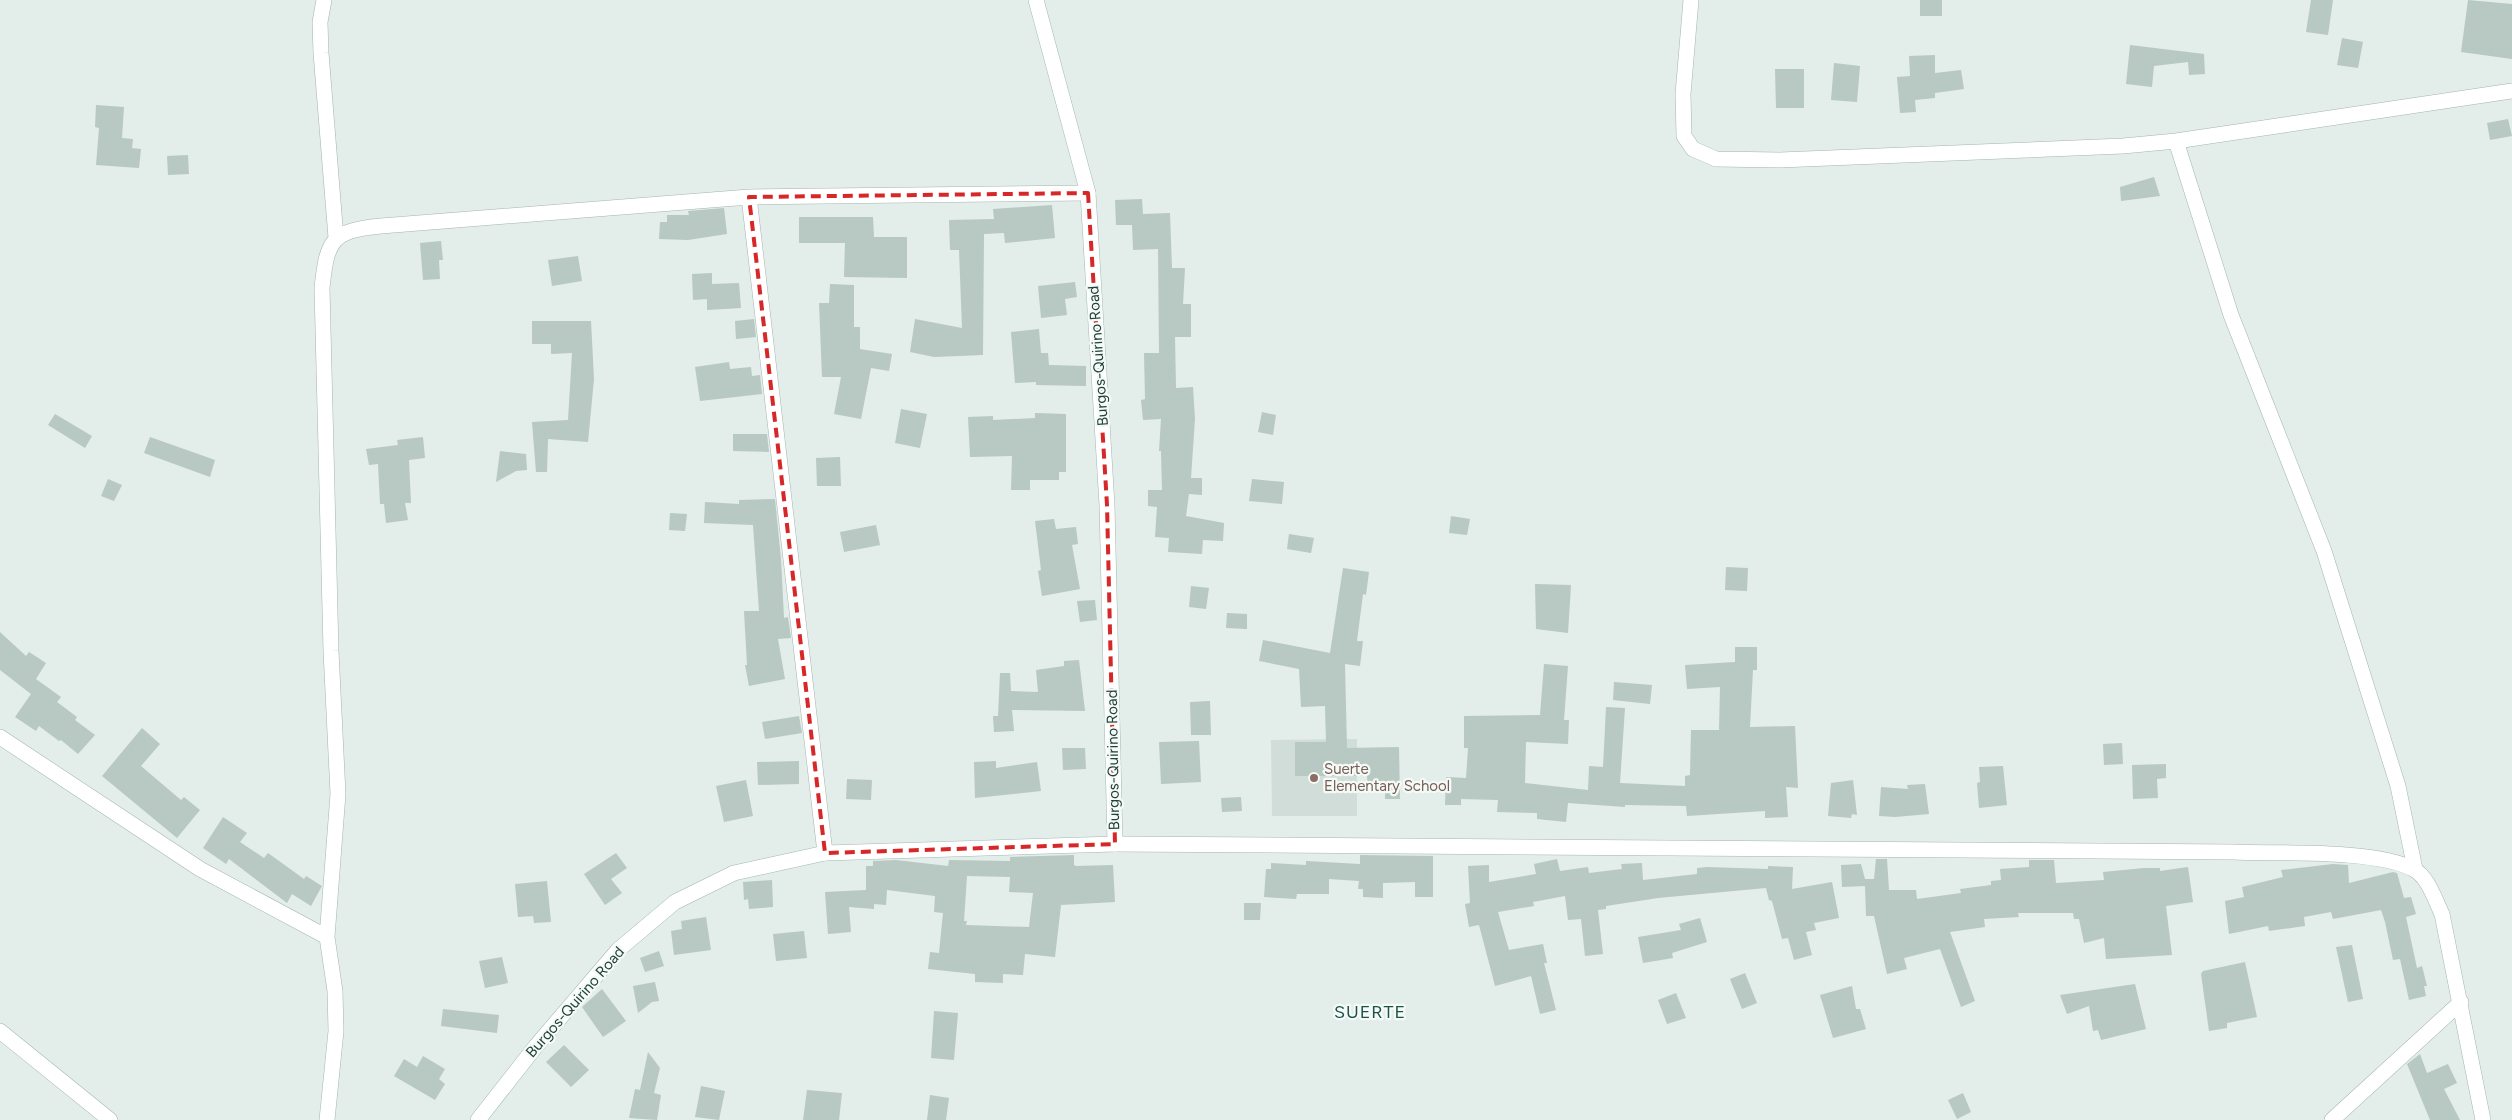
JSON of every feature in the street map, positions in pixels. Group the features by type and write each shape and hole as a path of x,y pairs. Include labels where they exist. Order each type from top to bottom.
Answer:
{"street":[{"path":"324,0 320,22 321,53 336,238"},
{"name":"Burgos-Quirino Road","path":"478,1120 536,1046 618,950 675,902 734,873 825,853 1115,844 1107,505 1088,193 1036,0"},
{"path":"1691,0 1683,94 1684,136 1693,149 1716,158 1780,160 1880,154 2123,146 2176,141 2512,91"},
{"path":"2176,141 2231,315 2324,551 2398,786 2414,869 2427,884 2442,914 2484,1120"},
{"path":"327,1120 336,1031 335,991 327,937 338,794 331,651 322,288 326,255 336,238 353,229 381,226 749,197 1088,193"},
{"path":"749,197 825,853"},
{"path":"0,737 200,869 327,937"},
{"path":"1115,844 2233,852 2337,855 2382,860 2414,869"},
{"path":"2332,1120 2461,1002"},
{"path":"0,1030 110,1120"}],"highlighted area":[{"path":"1088,193 1107,505 1115,844 825,853 749,197"}],"shaded area":[{"name":"Suerte Elementary School","path":"1357,739 1357,816 1272,816 1271,740"}],"building":[{"path":"1920,0 1942,0 1942,16 1920,16"},
{"path":"2311,0 2333,0 2328,35 2306,32"},
{"path":"2468,0 2512,4 2512,59 2461,52"},
{"path":"2342,38 2363,42 2358,68 2337,65"},
{"path":"2130,45 2204,54 2205,74 2189,75 2188,62 2154,66 2152,87 2126,84"},
{"path":"1935,55 1935,73 1961,70 1964,89 1935,93 1935,98 1915,100 1916,112 1900,113 1897,77 1910,76 1909,56"},
{"path":"1834,63 1860,66 1857,102 1831,100"},
{"path":"1775,69 1804,69 1804,108 1776,108"},
{"path":"96,105 124,107 122,138 133,139 132,148 141,149 139,168 96,165 99,128 95,127"},
{"path":"2508,119 2512,136 2490,140 2487,123"},
{"path":"188,155 189,174 168,175 167,156"},
{"path":"2154,177 2160,196 2121,201 2120,187"},
{"path":"1142,199 1143,214 1170,213 1172,268 1185,268 1183,304 1191,304 1191,337 1175,337 1176,388 1193,387 1195,419 1191,478 1202,478 1202,495 1189,494 1186,516 1224,523 1223,541 1203,540 1202,554 1168,552 1169,538 1155,537 1157,507 1148,506 1148,490 1162,490 1161,451 1159,451 1161,419 1143,420 1141,400 1145,399 1144,353 1159,353 1158,249 1133,250 1132,225 1116,225 1115,200"},
{"path":"1052,205 1055,238 1005,243 1004,233 984,234 983,355 934,357 910,352 915,319 962,328 959,250 950,250 949,220 994,219 993,209"},
{"path":"724,208 727,234 688,240 659,239 660,222 667,222 667,215 689,215 688,211"},
{"path":"799,217 873,217 874,237 907,237 907,278 844,277 845,243 799,243"},
{"path":"441,241 443,260 439,260 440,279 423,280 420,243"},
{"path":"578,256 582,281 552,286 548,260"},
{"path":"712,273 712,284 739,283 741,308 707,310 707,299 693,300 692,274"},
{"path":"1075,282 1077,297 1065,299 1067,315 1041,318 1038,286"},
{"path":"830,284 854,285 854,327 860,327 860,349 892,354 889,371 871,368 861,419 834,414 841,377 822,377 819,303 829,303"},
{"path":"754,319 756,337 736,339 735,321"},
{"path":"532,321 591,321 594,379 588,442 548,439 547,472 536,472 532,422 568,420 572,353 551,354 551,344 532,344"},
{"path":"1039,329 1041,353 1048,353 1049,365 1086,366 1086,386 1036,385 1036,382 1015,383 1011,332"},
{"path":"729,362 730,369 751,367 752,376 760,375 762,394 700,401 695,367"},
{"path":"901,409 927,414 920,448 895,443"},
{"path":"1262,412 1276,415 1273,435 1258,432"},
{"path":"1035,413 1066,414 1066,472 1059,472 1059,480 1030,480 1030,490 1011,490 1012,456 970,457 968,417 993,416 993,420 1035,418"},
{"path":"55,414 92,436 85,448 48,425"},
{"path":"733,434 767,434 769,452 733,451"},
{"path":"150,437 215,460 210,477 144,453"},
{"path":"423,437 425,458 409,460 411,503 405,503 408,520 386,523 384,504 380,504 378,464 369,465 366,449 398,445 397,440"},
{"path":"500,451 526,454 527,470 516,471 496,482"},
{"path":"840,457 841,486 817,486 816,458"},
{"path":"108,479 122,485 114,501 101,496"},
{"path":"1252,479 1284,482 1282,504 1249,501"},
{"path":"775,499 784,618 788,617 791,638 778,639 785,679 749,686 745,665 747,665 744,611 759,611 753,525 704,523 705,502 739,504 739,500"},
{"path":"670,513 687,514 685,531 669,530"},
{"path":"1451,516 1470,519 1467,535 1449,533"},
{"path":"1054,519 1056,529 1076,527 1078,544 1072,545 1080,589 1042,596 1038,571 1041,570 1035,521"},
{"path":"876,525 880,545 844,552 840,532"},
{"path":"1289,534 1314,538 1311,553 1287,549"},
{"path":"1726,567 1748,568 1747,591 1725,590"},
{"path":"1343,568 1369,572 1366,595 1363,594 1357,641 1363,641 1360,666 1345,664 1347,748 1399,747 1400,799 1385,799 1385,790 1368,790 1367,776 1295,776 1295,742 1326,742 1325,706 1301,707 1299,669 1259,661 1263,640 1330,653"},
{"path":"1535,584 1571,585 1568,633 1536,629"},
{"path":"1191,586 1209,588 1206,609 1189,607"},
{"path":"1095,600 1097,620 1080,622 1077,601"},
{"path":"1227,613 1247,614 1247,629 1226,628"},
{"path":"0,632 26,656 29,652 46,663 36,679 61,697 57,702 77,717 75,720 95,735 78,754 39,726 36,731 15,717 31,694 0,670"},
{"path":"1735,647 1757,647 1757,670 1753,670 1750,727 1795,726 1798,788 1786,787 1788,817 1765,818 1765,811 1687,816 1686,806 1625,805 1625,807 1568,803 1566,822 1537,819 1537,813 1497,812 1498,800 1461,799 1461,805 1445,805 1446,777 1466,778 1468,748 1464,748 1464,716 1540,715 1544,664 1568,666 1564,720 1569,720 1568,744 1526,742 1525,783 1588,790 1589,766 1603,767 1606,707 1625,708 1620,783 1685,786 1685,776 1690,775 1691,730 1719,730 1720,687 1687,689 1685,665 1735,662"},
{"path":"1079,660 1085,711 1012,710 1014,731 994,732 993,716 998,716 1000,673 1010,673 1011,691 1038,692 1036,670 1064,666 1064,661"},
{"path":"1614,682 1652,685 1650,704 1613,700"},
{"path":"1210,701 1211,735 1191,735 1190,702"},
{"path":"799,716 802,733 765,739 762,722"},
{"path":"142,728 160,744 141,766 181,800 184,797 200,810 177,838 102,776"},
{"path":"1199,741 1201,782 1161,784 1159,742"},
{"path":"2122,743 2123,764 2104,765 2103,744"},
{"path":"1062,748 1085,748 1086,769 1063,770"},
{"path":"799,761 799,784 758,785 757,762"},
{"path":"996,761 996,768 1037,762 1041,791 975,798 974,762"},
{"path":"2166,764 2166,778 2157,779 2158,798 2133,799 2132,765"},
{"path":"2003,766 2007,805 1979,808 1977,783 1980,782 1979,767"},
{"path":"847,779 872,780 871,800 846,799"},
{"path":"746,780 753,816 724,822 716,786"},
{"path":"1853,780 1857,815 1852,814 1851,818 1828,816 1831,783"},
{"path":"1925,784 1929,814 1895,817 1879,816 1881,787 1908,789 1907,785"},
{"path":"1241,797 1242,811 1222,812 1221,798"},
{"path":"223,817 247,833 240,842 264,858 268,853 304,879 306,876 322,886 311,906 292,894 287,903 229,859 226,864 203,848"},
{"path":"616,853 627,868 611,879 622,893 605,905 584,874"},
{"path":"1074,855 1074,865 1076,866 1113,865 1115,902 1061,905 1055,957 1025,954 1023,975 1003,974 1003,983 975,982 975,974 928,969 930,952 939,953 943,913 934,912 935,896 887,890 886,905 874,904 874,909 849,907 851,932 828,934 825,892 866,890 866,866 873,866 873,861 896,860 948,866 949,860 1010,861 1010,857","holes":["967,876 1010,877 1009,892 1033,893 1029,927 966,925 967,921 964,921"]},
{"path":"1360,855 1433,856 1433,897 1415,897 1415,882 1383,883 1383,898 1363,897 1363,889 1358,889 1359,881 1329,879 1329,894 1297,894 1296,899 1264,897 1266,869 1271,869 1271,863 1306,865 1306,861 1360,864"},
{"path":"1557,859 1560,871 1588,867 1589,873 1622,869 1621,864 1642,863 1643,880 1697,874 1697,868 1707,867 1768,869 1768,866 1793,867 1792,889 1832,882 1839,918 1814,923 1816,930 1806,932 1812,955 1794,960 1788,938 1782,939 1772,901 1769,900 1766,888 1658,898 1606,906 1606,909 1598,910 1603,954 1585,956 1581,919 1568,920 1565,896 1533,902 1534,906 1498,912 1509,950 1543,944 1547,963 1544,963 1556,1010 1540,1014 1531,976 1495,986 1479,925 1469,927 1465,904 1470,903 1468,866 1489,865 1489,882 1536,874 1534,864"},
{"path":"1876,859 1887,859 1889,890 1916,890 1917,899 1961,893 1960,889 1991,885 1991,881 2001,880 2000,869 2029,867 2029,860 2054,860 2056,883 2104,880 2103,872 2144,868 2160,868 2160,871 2188,867 2193,902 2166,906 2172,955 2106,959 2104,938 2084,943 2079,919 2074,919 2073,913 2018,913 2019,917 1984,919 1985,927 1950,932 1975,1001 1961,1007 1940,949 1904,958 1907,969 1887,974 1874,916 1866,916 1865,886 1842,887 1841,865 1861,864 1865,879 1874,879"},
{"path":"2333,864 2348,865 2349,883 2393,872 2397,873 2404,898 2411,897 2416,914 2406,917 2417,968 2422,966 2427,986 2424,986 2426,996 2409,1000 2400,959 2393,960 2381,910 2333,919 2331,912 2304,917 2305,926 2269,931 2268,926 2229,934 2225,901 2244,897 2242,887 2283,877 2281,870"},
{"path":"772,880 773,907 749,909 748,899 744,900 743,882"},
{"path":"547,881 551,922 534,923 533,916 518,917 515,884"},
{"path":"1244,903 1261,903 1260,920 1244,920"},
{"path":"706,917 711,950 674,955 671,931 682,929 681,921"},
{"path":"1700,918 1707,942 1672,953 1673,958 1643,963 1638,937 1681,930 1679,924"},
{"path":"804,931 807,958 776,961 773,934"},
{"path":"2352,945 2363,999 2348,1002 2336,947"},
{"path":"659,951 664,966 645,972 640,958"},
{"path":"502,957 508,983 485,988 479,961"},
{"path":"2245,962 2257,1017 2227,1023 2227,1028 2209,1031 2201,974 2203,971"},
{"path":"1745,973 1757,1003 1742,1009 1730,979"},
{"path":"655,982 659,1001 652,1002 638,1013 633,986"},
{"path":"2135,984 2146,1029 2101,1040 2098,1030 2093,1031 2089,1006 2067,1014 2060,995"},
{"path":"1852,986 1856,1009 1860,1009 1866,1029 1833,1038 1820,995"},
{"path":"602,989 626,1021 603,1037 582,1007"},
{"path":"1676,993 1686,1018 1667,1024 1658,1000"},
{"path":"443,1009 499,1015 497,1033 441,1026"},
{"path":"934,1011 958,1013 954,1060 931,1058"},
{"path":"564,1045 589,1070 571,1087 546,1062"},
{"path":"648,1052 660,1068 654,1093 661,1095 657,1120 629,1118 635,1089 640,1090"},
{"path":"2420,1054 2427,1073 2448,1064 2457,1083 2444,1089 2460,1120 2430,1120 2407,1064"},
{"path":"423,1056 445,1069 439,1079 445,1084 435,1100 394,1076 404,1059 417,1067"},
{"path":"701,1086 725,1091 719,1120 695,1117"},
{"path":"807,1090 842,1093 839,1120 803,1120"},
{"path":"1963,1093 1971,1112 1957,1119 1948,1100"},
{"path":"930,1095 949,1098 946,1120 927,1120"}],"place":[{"name":"Suerte Elementary School","path":"1314,778"}],"district":[{"name":"SUERTE","path":"1370,1012"}]}
